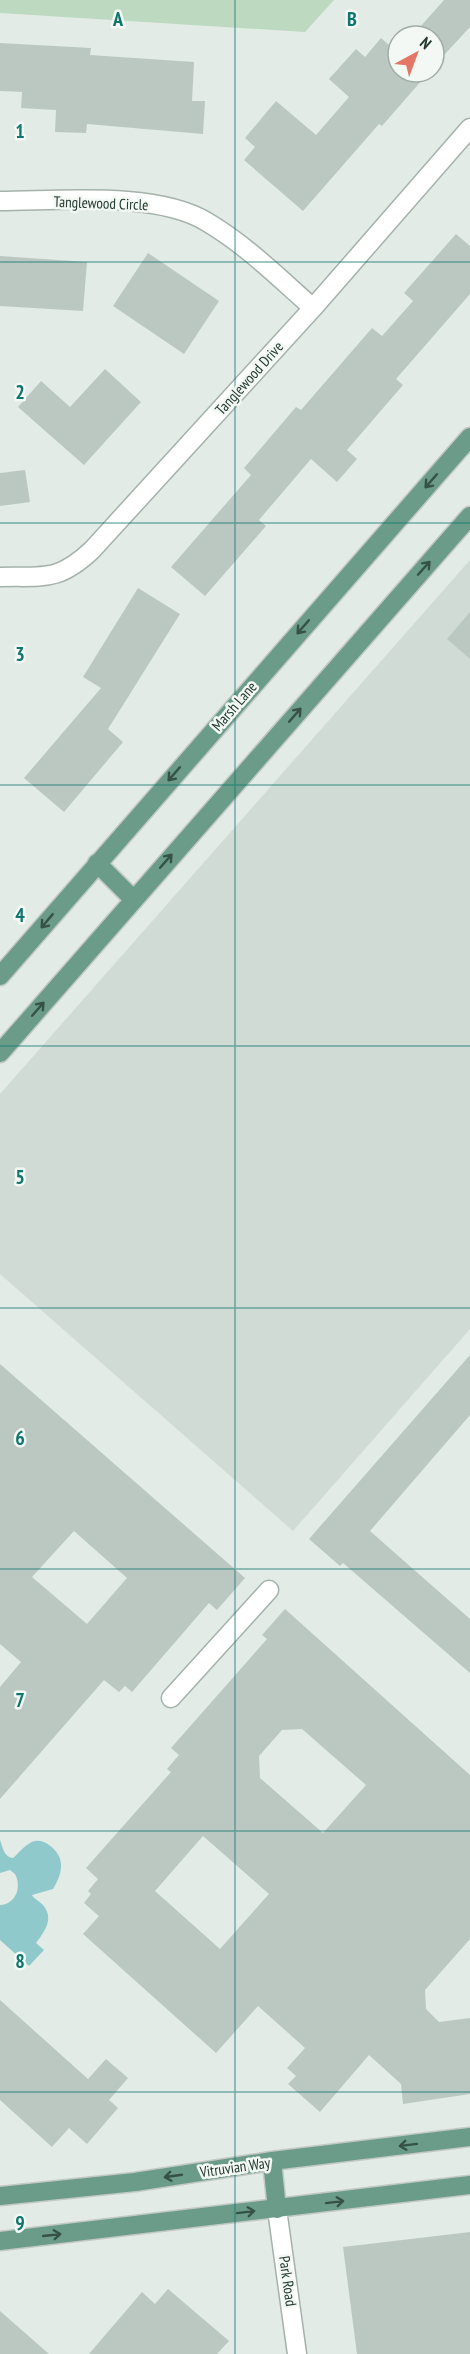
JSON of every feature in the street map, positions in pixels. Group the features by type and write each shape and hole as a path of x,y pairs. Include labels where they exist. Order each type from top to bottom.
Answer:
{"main road":[{"name":"Marsh Lane","path":"0,976 470,437"},
{"path":"0,1053 470,516"},
{"path":"97,863 133,899"},
{"name":"Vitruvian Way","path":"0,2196 135,2182 272,2161 470,2137"},
{"path":"272,2161 277,2209"},
{"path":"0,2241 470,2185"}],"street":[{"name":"Tanglewood Drive","path":"0,577 56,576 73,567 313,308 470,128"},
{"name":"Tanglewood Circle","path":"0,201 141,202 172,208 205,220 233,240 313,308"},
{"path":"171,1698 268,1590"},
{"name":"Park Road","path":"277,2209 297,2354"}],"shaded area":[{"path":"470,560 470,1329 293,1531 0,1274 0,1094"}],"green space":[{"path":"0,0 334,0 305,32 0,13"}],"water":[{"path":"0,1840 4,1852 13,1858 29,1844 39,1841 46,1843 54,1850 60,1860 61,1871 53,1889 32,1895 46,1909 48,1919 36,1943 44,1950 29,1966 0,1940 0,1905 14,1898 18,1884 15,1874 10,1870 0,1873"}],"building":[{"path":"444,0 470,0 470,27 446,53 446,24 423,24"},
{"path":"381,38 386,42 386,84 419,84 382,126 379,124 303,211 244,160 255,147 245,138 276,101 316,135 349,97 329,79 356,49 365,57"},
{"path":"0,43 91,48 90,55 194,62 192,101 205,101 203,134 87,124 86,133 55,132 56,110 21,108 22,92 0,91"},
{"path":"456,234 470,246 470,294 396,379 403,385 347,450 357,459 337,482 311,459 259,520 266,526 205,596 171,567 251,475 244,468 296,407 301,410 372,328 382,336 413,301 404,293"},
{"path":"148,253 219,301 184,354 113,306"},
{"path":"0,256 87,262 83,311 0,306"},
{"path":"105,369 141,402 84,465 18,407 41,381 70,407"},
{"path":"25,470 30,502 0,506 0,473"},
{"path":"138,588 180,614 108,729 123,742 64,812 24,778 101,688 83,677"},
{"path":"470,612 470,659 447,639"},
{"path":"470,1355 470,1415 370,1531 470,1619 470,1673 343,1563 340,1566 309,1539"},
{"path":"0,1364 245,1578 217,1610 209,1603 132,1692 125,1686 119,1692 104,1680 0,1799 0,1687 21,1662 0,1644","holes":["74,1531 127,1578 87,1624 32,1577"]},
{"path":"285,1609 470,1775 470,1939 425,1990 426,2009 439,2022 470,2018 470,2094 403,2104 401,2084 369,2055 320,2112 288,2084 296,2076 287,2068 305,2048 258,2006 216,2053 83,1934 99,1916 84,1903 91,1894 88,1891 98,1879 86,1868 171,1772 167,1769 179,1755 171,1748 267,1639 262,1635","holes":["302,1729 366,1785 323,1833 260,1778 259,1756 282,1730","203,1836 269,1894 220,1949 155,1891"]},
{"path":"0,2000 88,2079 106,2059 128,2078 109,2100 118,2108 87,2144 69,2128 52,2147 0,2100"},
{"path":"470,2232 470,2354 357,2354 343,2247"},
{"path":"168,2289 229,2341 217,2354 89,2354 142,2292 155,2304"},
{"path":"0,2311 49,2354 0,2354"}]}
